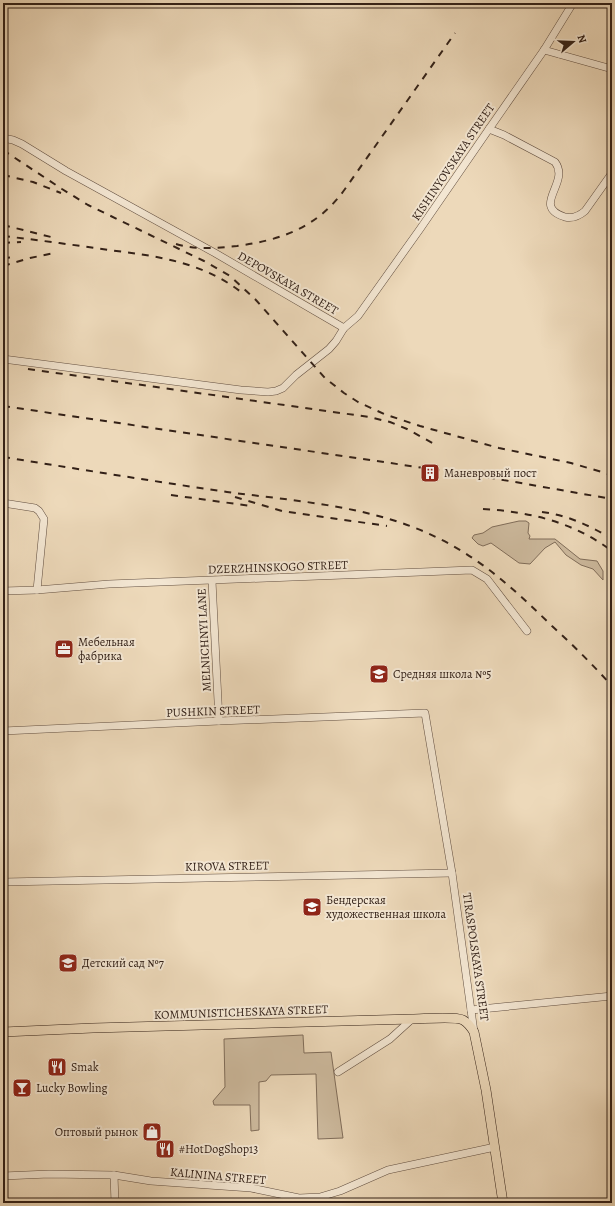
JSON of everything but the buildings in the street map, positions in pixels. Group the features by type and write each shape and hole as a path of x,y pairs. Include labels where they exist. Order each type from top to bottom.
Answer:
{"main road":[{"name":"KOMMUNISTICHESKAYA STREET","path":"3,1032 93,1028 454,1018 462,1020 470,1025 474,1032"},
{"name":"TIRASPOLSKAYA STREET","path":"474,1032 486,1090 503,1203"}],"street":[{"name":"KISHINYOVSKAYA STREET","path":"344,328 358,316 420,229 544,50 573,3"},
{"path":"544,50 612,69"},
{"path":"489,129 504,135 555,162 559,166 560,172 550,204 552,210 557,214 568,218 580,215 585,211 612,174"},
{"name":"DEPOVSKAYA STREET","path":"3,138 7,138 22,144 66,171 215,253 344,328 329,349 296,375 283,388 268,392 204,386 3,359"},
{"path":"3,503 35,508 39,511 44,520 37,590"},
{"name":"DZERZHINSKOGO STREET","path":"3,591 37,590 110,584 472,570 487,579 527,630"},
{"name":"MELNICHNYI LANE","path":"212,581 219,721"},
{"name":"PUSHKIN STREET","path":"3,731 219,721 425,714"},
{"name":"TIRASPOLSKAYA STREET","path":"425,714 452,873 474,1032"},
{"name":"KIROVA STREET","path":"3,882 452,873"},
{"path":"471,1010 612,996"},
{"path":"338,1072 386,1042 412,1019"},
{"name":"KALININA STREET","path":"3,1176 49,1174 114,1175 152,1181 251,1188 299,1198 320,1197 340,1191 388,1170 494,1148"},
{"path":"114,1175 115,1203"}],"shaded area":[{"path":"519,521 526,521 529,523 529,539 555,539 580,559 597,561 603,571 603,580 593,569 581,565 566,555 555,542 545,548 530,564 519,563 491,543 483,546 478,544 472,538 474,535 483,533 492,527"},
{"path":"303,1035 304,1053 331,1052 343,1138 318,1139 316,1074 271,1075 266,1081 259,1082 259,1130 251,1131 250,1105 214,1105 213,1101 225,1087 224,1039"}],"railway":[{"path":"176,244 206,248 237,246 269,240 298,230 323,213 345,189 455,33"},
{"path":"3,150 88,205 204,261 230,276 255,299 325,378 358,402 384,414 420,426 499,448 571,463 612,475"},
{"path":"3,175 33,182 61,193"},
{"path":"3,225 51,237"},
{"path":"3,236 162,258 195,267 226,282 241,292"},
{"path":"3,243 21,242"},
{"path":"3,266 54,253"},
{"path":"3,258 16,257"},
{"path":"28,369 369,417 390,422 407,429 438,446"},
{"path":"3,406 492,478 612,499"},
{"path":"3,457 199,488 334,506 388,519 413,527 438,538 470,556 498,577 568,640 612,686"},
{"path":"171,495 251,506"},
{"path":"235,497 282,511 387,526"},
{"path":"483,509 501,510 551,520 582,533 612,551"},
{"path":"542,512 551,513 578,522 612,539"}],"place":[{"name":"Маневровый пост","path":"430,473"},
{"name":"Мебельная фабрика","path":"64,649"},
{"name":"Средняя школа №5","path":"379,674"},
{"name":"Бендерская художественная школа","path":"312,907"},
{"name":"Детский сад №7","path":"68,963"},
{"name":"Smak","path":"57,1067"},
{"name":"Lucky Bowling","path":"22,1088"},
{"name":"Оптовый рынок","path":"152,1132"},
{"name":"#HotDogShop13","path":"165,1149"}]}
